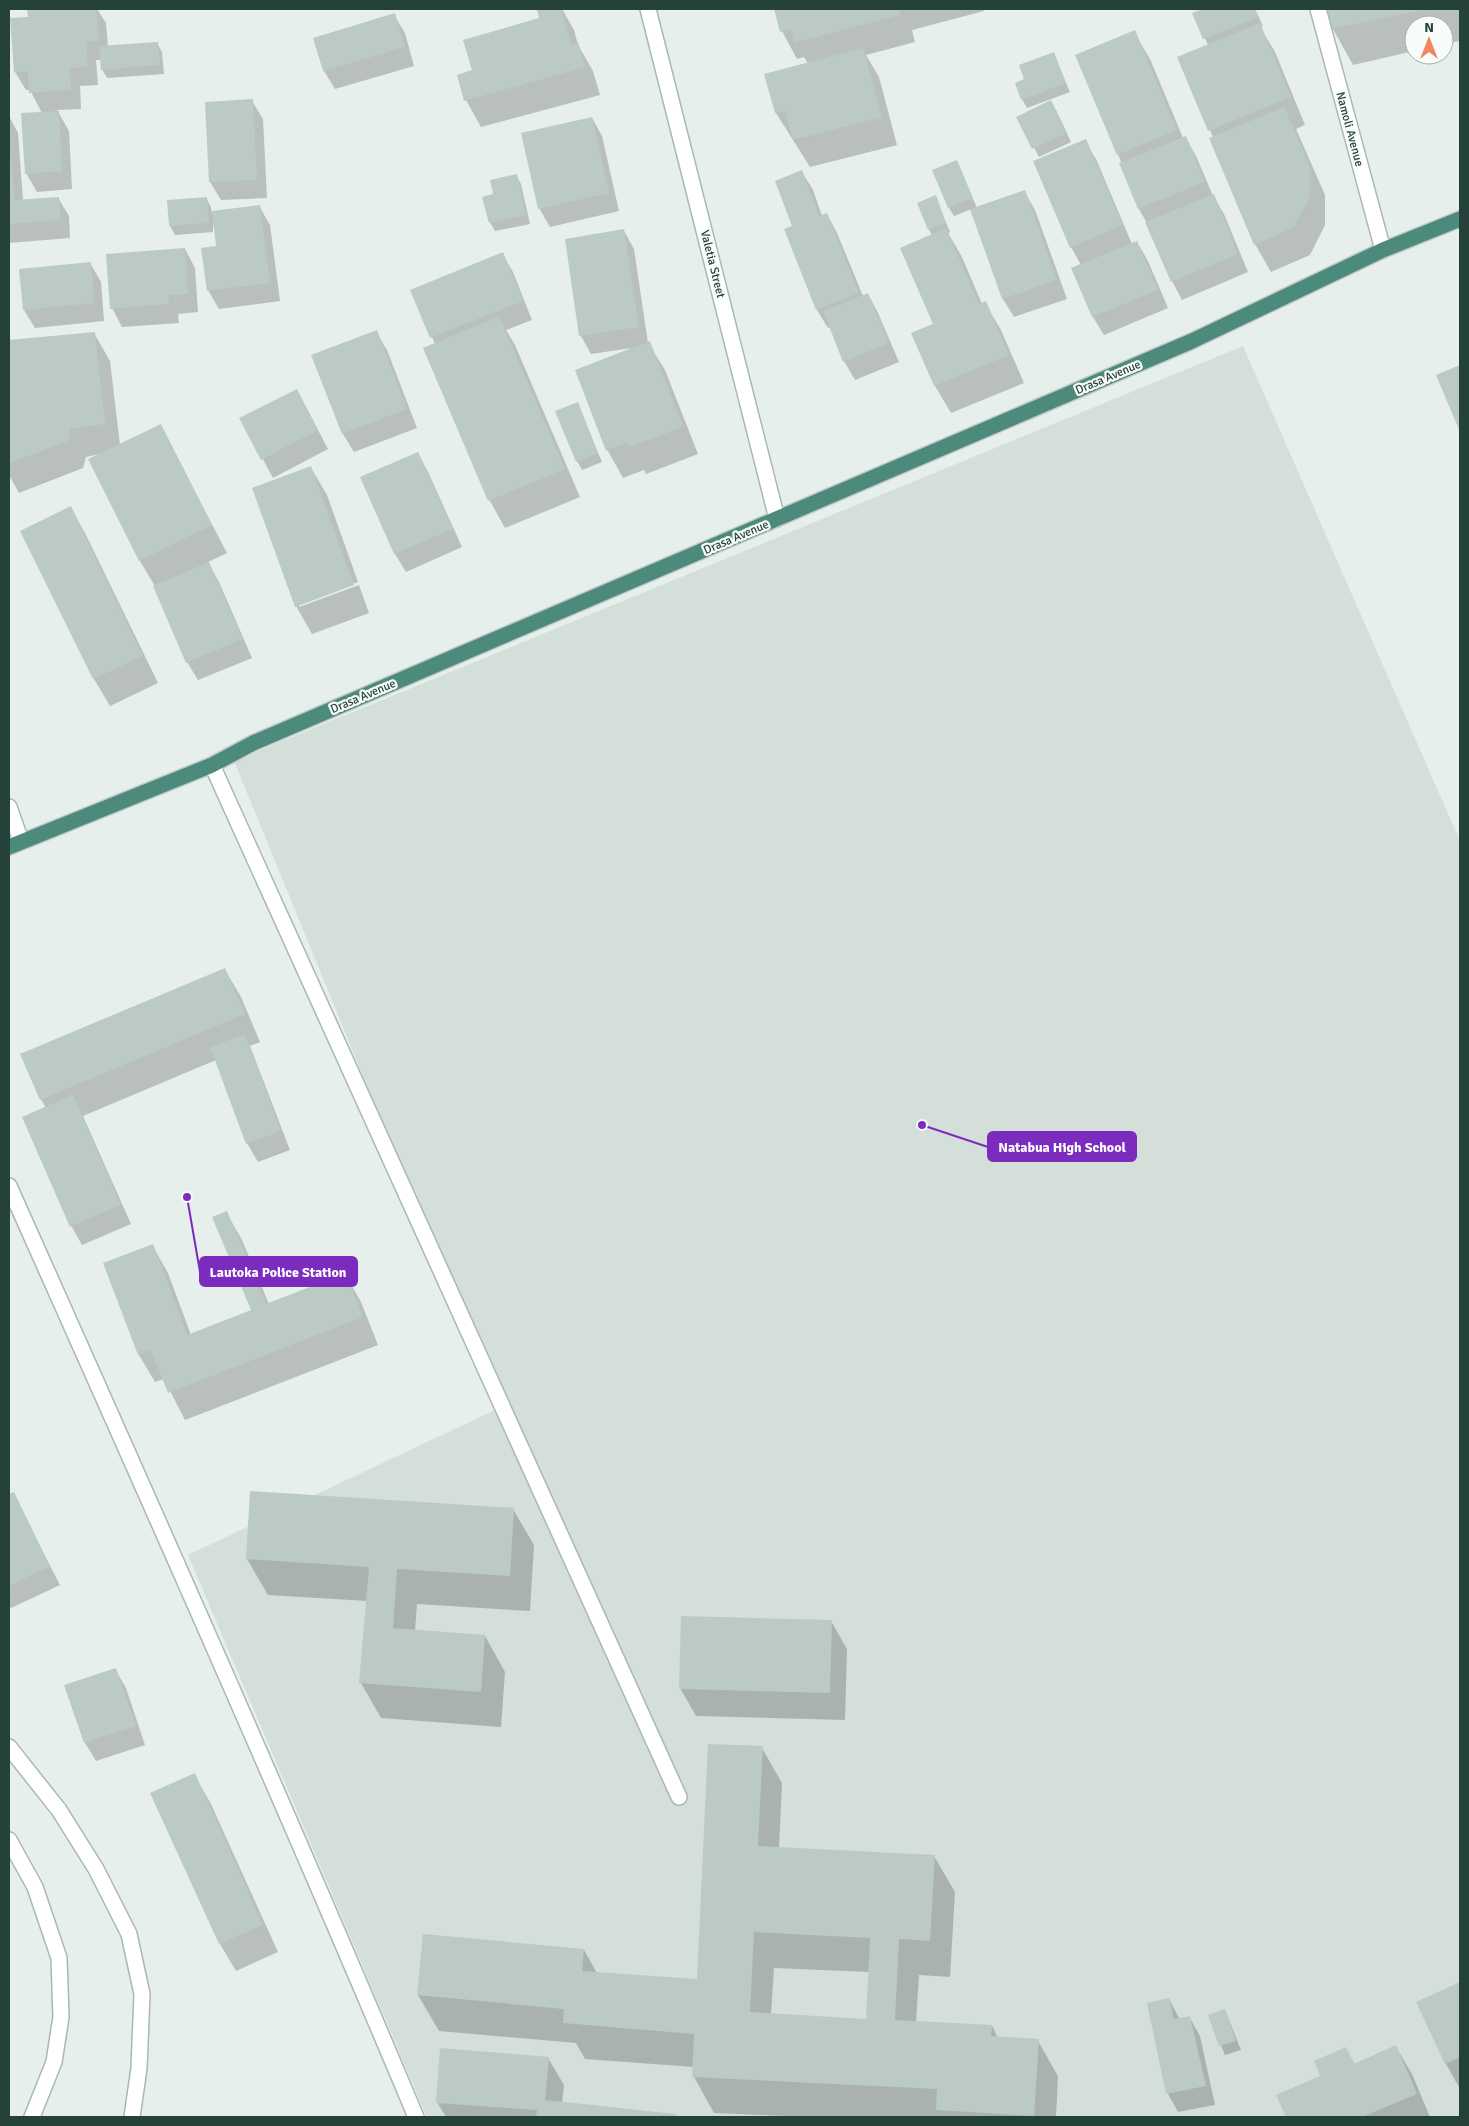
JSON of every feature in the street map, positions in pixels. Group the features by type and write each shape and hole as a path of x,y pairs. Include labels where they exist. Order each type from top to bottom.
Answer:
{"highway":[{"name":"Drasa Avenue","path":"15,844 212,765 253,743 1192,342 1383,250 1460,219"}],"street":[{"name":"Valetia Street","path":"648,9 777,519"},
{"name":"Namoli Avenue","path":"1318,9 1383,250"},
{"path":"212,765 679,1797"},
{"path":"9,807 15,844"},
{"path":"9,1186 166,1536 351,1960 416,2117"},
{"path":"9,1747 59,1810 96,1869 129,1934 142,1994 139,2068 132,2117"},
{"path":"9,1840 35,1887 59,1958 61,2017 54,2062 32,2117"}],"shaded area":[{"path":"1243,346 1460,841 1460,2117 427,2117 188,1555 499,1408 234,761"}],"building":[{"path":"27,9 96,9 99,41 86,42 88,67 70,68 71,90 29,93 28,71 14,72 10,18 28,17"},
{"path":"537,9 561,9 571,44 578,42 585,67 464,101 457,75 472,70 463,40 539,18"},
{"path":"774,9 899,9 900,15 794,43 791,29 780,32"},
{"path":"1203,9 1255,9 1259,17 1203,39 1192,13"},
{"path":"1326,9 1421,9 1421,10 1332,29"},
{"path":"395,13 405,47 323,71 313,38"},
{"path":"1260,23 1291,97 1208,131 1177,57"},
{"path":"1135,30 1177,130 1117,155 1075,55"},
{"path":"158,42 160,65 101,70 99,46"},
{"path":"863,48 882,117 793,140 785,111 775,113 764,74"},
{"path":"1054,52 1066,83 1021,100 1015,83 1024,79 1019,65"},
{"path":"253,99 257,180 209,182 205,102"},
{"path":"1051,100 1067,133 1032,149 1016,117"},
{"path":"1284,107 1310,166 1310,197 1294,227 1254,245 1209,138"},
{"path":"59,111 62,171 25,174 21,113"},
{"path":"592,117 609,193 538,209 521,133"},
{"path":"1186,136 1205,182 1138,209 1119,163"},
{"path":"9,139 15,200 59,197 61,220 9,224"},
{"path":"1086,139 1123,225 1070,248 1033,161"},
{"path":"957,160 973,198 948,208 932,170"},
{"path":"802,170 819,216 827,213 859,293 816,310 784,229 792,226 775,181"},
{"path":"517,174 526,215 489,223 482,197 493,194 490,180"},
{"path":"1025,190 1057,280 1002,299 970,209"},
{"path":"1214,194 1238,254 1171,282 1145,222"},
{"path":"936,195 946,223 928,230 917,203"},
{"path":"207,197 209,223 169,226 167,200"},
{"path":"260,205 270,283 207,291 201,248 216,246 212,211"},
{"path":"946,228 979,304 986,301 1009,355 934,386 911,333 933,324 900,248"},
{"path":"624,229 639,327 579,336 565,239"},
{"path":"1137,241 1158,290 1092,317 1071,268"},
{"path":"185,248 188,294 168,295 169,304 110,309 106,254"},
{"path":"503,252 523,301 430,338 410,290"},
{"path":"91,262 94,303 23,310 19,269"},
{"path":"868,293 889,343 843,362 823,311"},
{"path":"499,316 565,469 488,501 423,348"},
{"path":"377,330 407,409 342,434 311,355"},
{"path":"95,332 105,424 70,429 68,441 9,463 9,340"},
{"path":"650,341 683,427 629,447 627,443 606,451 575,370"},
{"path":"1460,365 1460,432 1436,375"},
{"path":"297,389 318,430 261,460 239,418"},
{"path":"578,402 598,453 576,462 555,411"},
{"path":"161,424 212,525 139,561 88,459"},
{"path":"418,452 453,529 394,554 360,477"},
{"path":"311,466 354,585 295,607 252,488"},
{"path":"71,506 143,656 93,679 20,531"},
{"path":"209,562 243,639 186,663 153,586"},
{"path":"225,968 245,1014 40,1100 20,1054"},
{"path":"245,1034 281,1131 246,1144 210,1047"},
{"path":"73,1095 121,1205 70,1227 22,1117"},
{"path":"227,1211 266,1304 346,1273 363,1317 168,1393 151,1350 138,1355 103,1263 153,1244 187,1335 251,1310 212,1217"},
{"path":"250,1491 514,1508 510,1576 397,1569 393,1628 485,1635 481,1692 359,1683 369,1567 246,1559"},
{"path":"14,1492 50,1566 9,1586 9,1494"},
{"path":"681,1616 832,1620 830,1693 679,1689"},
{"path":"116,1668 136,1726 84,1743 64,1685"},
{"path":"708,1744 763,1746 758,1846 935,1855 930,1941 899,1939 895,2020 992,2025 991,2036 1039,2039 1034,2116 936,2110 937,2089 692,2077 694,2034 563,2023 564,2009 417,1995 423,1934 584,1949 582,1971 697,1979","holes":["754,1932 870,1938 866,2019 750,2012"]},
{"path":"195,1773 263,1925 219,1944 150,1793"},
{"path":"1460,1982 1460,2057 1445,2064 1416,2002"},
{"path":"1169,1998 1174,2019 1190,2016 1206,2086 1166,2094 1147,2003"},
{"path":"1225,2009 1236,2041 1219,2046 1208,2015"},
{"path":"1396,2045 1417,2094 1362,2117 1286,2117 1276,2095 1320,2076 1314,2061 1346,2047 1354,2064"},
{"path":"440,2048 549,2057 545,2100 676,2114 676,2117 536,2117 537,2110 436,2103"}],"place":[{"name":"Natabua High School","path":"922,1125"},
{"name":"Lautoka Police Station","path":"187,1197"}]}
